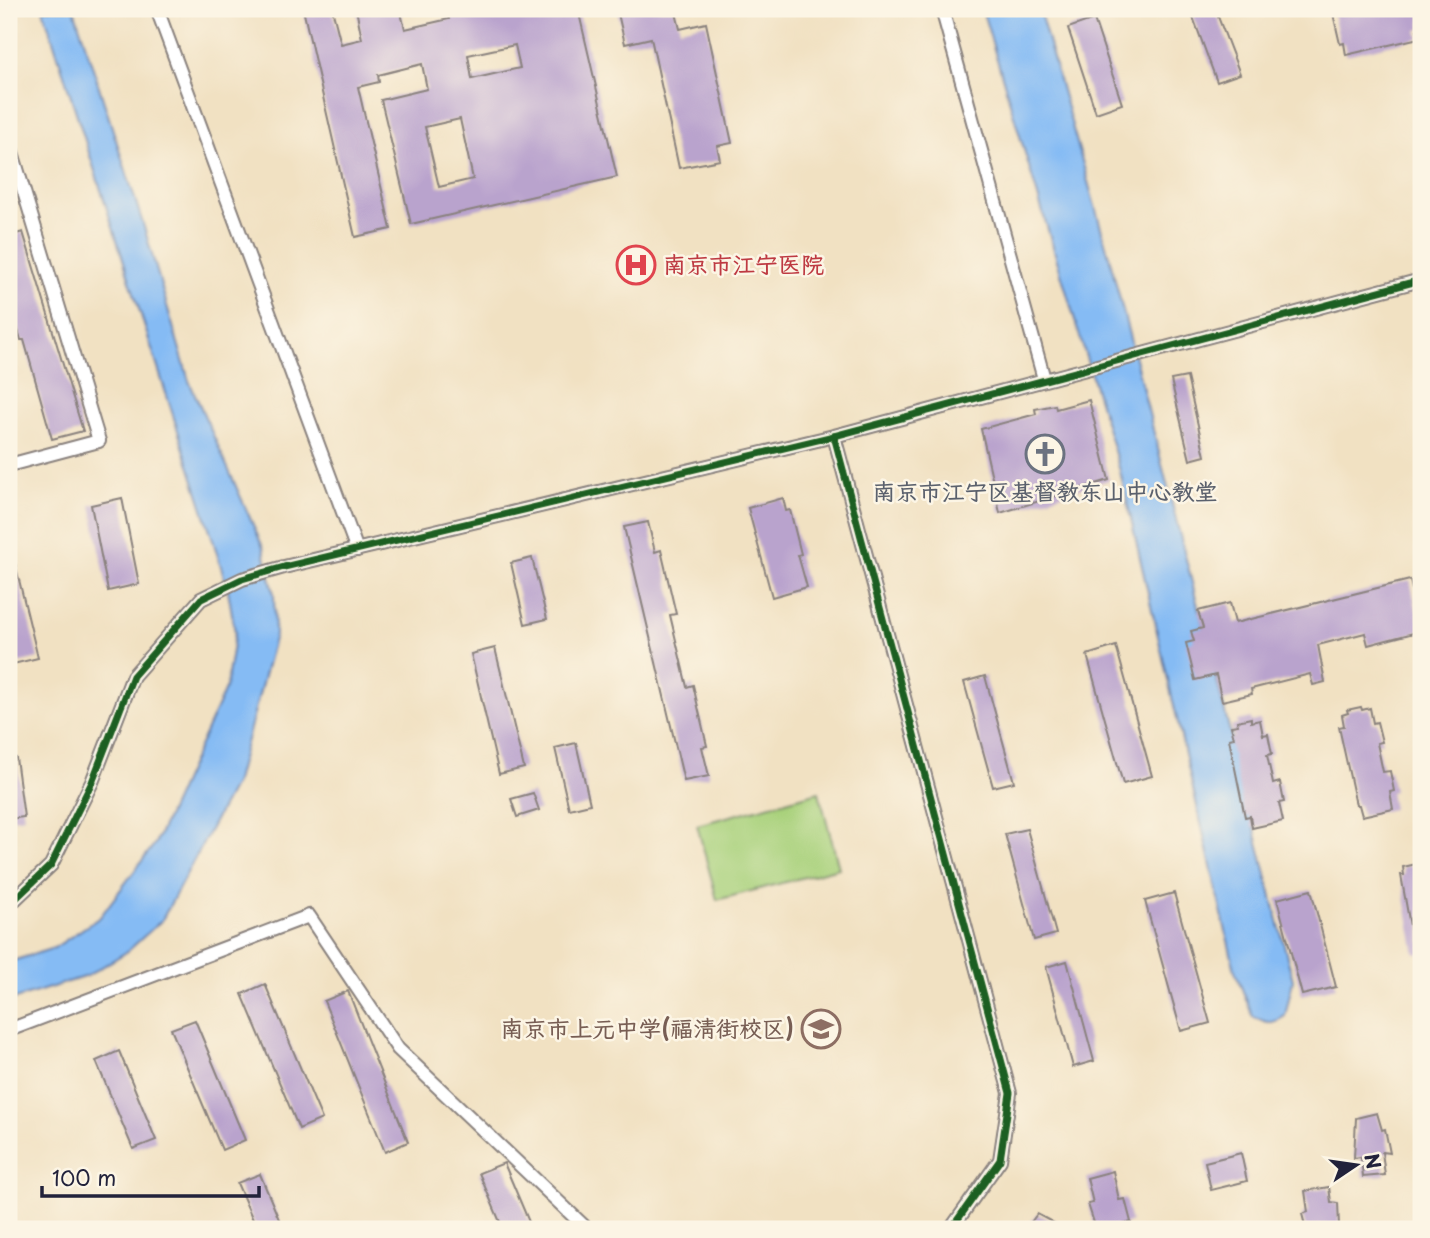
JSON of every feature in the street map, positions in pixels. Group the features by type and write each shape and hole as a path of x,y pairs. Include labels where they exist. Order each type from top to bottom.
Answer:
{"street":[{"path":"157,9 357,550"},
{"path":"942,9 1044,379"},
{"path":"9,142 99,441 9,465"},
{"path":"9,905 51,865 92,782 132,676 201,599 242,579 284,566 834,436 1421,280"},
{"path":"834,436 1010,1093 1000,1160 951,1229"},
{"path":"9,1030 309,916 398,1049 587,1229"}],"green space":[{"path":"819,792 839,868 717,900 697,825"}],"water":[{"path":"43,9 74,9 144,227 189,381 263,547 274,594 275,635 236,781 162,920 128,951 87,976 9,1001 9,962 54,948 100,917 156,842 226,687 235,632 228,590 213,540"},
{"path":"982,9 1039,9 1109,256 1293,980 1285,1016 1273,1022 1253,1017 1235,971 1120,471"}],"building":[{"path":"303,9 332,9 341,44 362,39 356,9 400,9 405,29 449,19 447,9 554,9 554,12 578,9 617,177 411,224 381,100 427,89 422,64 378,75 379,82 358,87 391,229 355,237","holes":["515,45 520,68 472,79 468,55","460,119 473,179 439,187 425,127"]},
{"path":"617,9 675,9 680,29 706,23 732,143 717,146 720,160 679,168 651,38 625,44"},
{"path":"1190,9 1215,9 1240,74 1217,82"},
{"path":"1332,9 1421,9 1421,29 1417,30 1419,38 1346,55 1344,43 1340,44"},
{"path":"1094,19 1122,104 1096,113 1068,28"},
{"path":"23,232 83,431 52,439 24,340 21,340 9,299 9,236"},
{"path":"1187,377 1205,456 1190,460 1171,380"},
{"name":"南京市江宁区基督教东山中心教堂","path":"1089,400 1109,480 1000,513 981,429 1036,414 1035,409 1055,405 1056,409"},
{"path":"122,498 139,584 108,591 91,505"},
{"path":"783,498 786,511 790,510 807,587 772,597 748,508"},
{"path":"648,522 655,552 661,550 676,614 670,615 687,687 693,685 707,746 702,747 709,776 684,781 624,527"},
{"path":"9,555 13,555 38,658 9,665"},
{"path":"532,558 547,619 525,624 511,563"},
{"path":"1410,580 1421,631 1368,645 1365,633 1318,645 1325,682 1313,685 1310,674 1251,689 1252,694 1222,701 1216,675 1195,680 1186,643 1194,641 1191,631 1203,628 1198,611 1230,603 1235,623"},
{"path":"1116,646 1152,776 1123,784 1087,655"},
{"path":"495,648 524,768 499,774 471,654"},
{"path":"985,676 1014,782 993,787 964,682"},
{"path":"1361,707 1362,710 1370,708 1373,723 1377,722 1382,742 1377,743 1383,772 1390,771 1394,791 1390,792 1393,809 1362,816 1359,805 1356,805 1339,727 1344,726 1342,715 1348,713 1347,710"},
{"path":"1251,718 1251,722 1260,720 1263,735 1268,734 1272,754 1267,755 1273,784 1280,782 1284,802 1279,803 1283,821 1252,828 1250,816 1245,817 1229,739 1234,738 1231,726 1238,725 1237,721"},
{"path":"576,743 590,804 569,809 555,748"},
{"path":"16,758 24,817 9,819 9,759"},
{"path":"533,793 539,810 517,817 511,799"},
{"path":"1027,829 1056,934 1034,940 1005,834"},
{"path":"1421,863 1421,953 1415,954 1401,875 1404,875 1403,867"},
{"path":"1311,890 1336,987 1302,995 1277,899"},
{"path":"1174,893 1210,1023 1181,1031 1145,901"},
{"path":"1067,961 1094,1061 1073,1067 1046,967"},
{"path":"265,984 322,1119 299,1129 242,994"},
{"path":"348,991 408,1142 385,1152 324,1001"},
{"path":"195,1020 245,1140 222,1150 171,1029"},
{"path":"119,1051 156,1140 133,1149 96,1061"},
{"path":"1377,1113 1382,1130 1385,1129 1390,1153 1382,1152 1385,1175 1363,1177 1361,1157 1354,1158 1356,1118"},
{"path":"1241,1153 1247,1181 1211,1190 1205,1162"},
{"path":"504,1163 532,1229 503,1229 479,1173"},
{"path":"1113,1171 1119,1200 1125,1199 1131,1222 1124,1224 1126,1229 1096,1229 1088,1204 1093,1203 1087,1178"},
{"path":"260,1174 283,1229 257,1229 237,1183"},
{"path":"1329,1187 1331,1202 1338,1203 1339,1226 1335,1226 1335,1229 1306,1229 1302,1214 1308,1212 1305,1191"},
{"path":"1037,1214 1065,1229 1026,1229"}],"cycle path":[{"path":"9,905 51,865 92,782 133,676 201,599 242,579 834,436 1421,280"},
{"path":"834,436 1010,1093 1000,1160 951,1229"}],"place":[{"name":"南京市江宁医院","path":"636,265"},
{"name":"南京市江宁区基督教东山中心教堂","path":"1045,454"},
{"name":"南京市上元中学(福清街校区)","path":"821,1029"}]}
